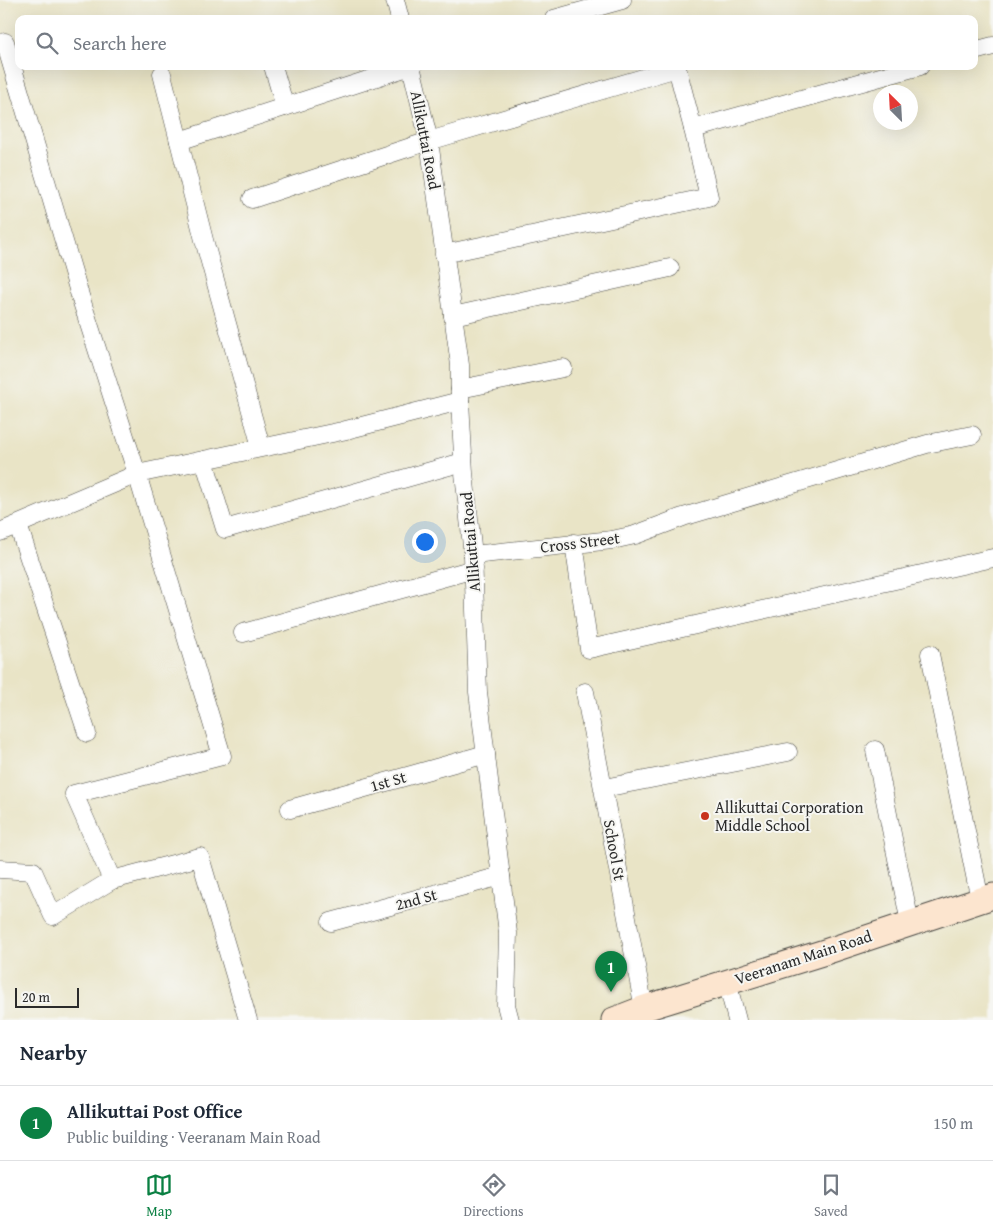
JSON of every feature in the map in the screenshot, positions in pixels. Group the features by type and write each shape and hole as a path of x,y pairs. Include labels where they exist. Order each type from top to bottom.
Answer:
{"main road":[{"name":"Veeranam Main Road","path":"614,1020 644,1008 825,952 990,897"}],"street":[{"path":"395,0 399,15"},
{"path":"561,15 578,6 622,0"},
{"path":"5,42 81,299 137,474 222,756 74,794 112,880"},
{"path":"978,50 993,46"},
{"path":"274,70 285,107"},
{"path":"179,141 399,70"},
{"name":"Allikuttai Road","path":"412,70 429,141 460,365 463,462 474,562 478,692 508,933 506,1005 510,1020"},
{"path":"252,199 429,141 670,70"},
{"path":"444,254 709,197 678,70"},
{"path":"693,129 906,70"},
{"path":"162,74 204,240 261,447"},
{"path":"453,316 670,268"},
{"path":"0,532 137,474 342,431 460,395 563,368"},
{"name":"Cross Street","path":"243,633 474,562 574,543 612,540 635,535 683,517 927,444 972,435"},
{"path":"204,460 225,529 463,462"},
{"path":"18,525 87,733"},
{"path":"574,543 589,649 993,558"},
{"path":"930,654 990,897"},
{"name":"School St","path":"585,692 644,1008"},
{"path":"875,750 910,923"},
{"path":"604,788 788,752"},
{"name":"1st St","path":"290,808 486,754"},
{"path":"0,869 33,871 53,916 112,880 200,857 248,1020"},
{"name":"2nd St","path":"331,922 502,876"},
{"path":"727,982 737,1020"}],"place":[{"name":"Allikuttai Corporation Middle School","path":"705,816"},
{"name":"Allikuttai Post Office","path":"611,992"}]}
